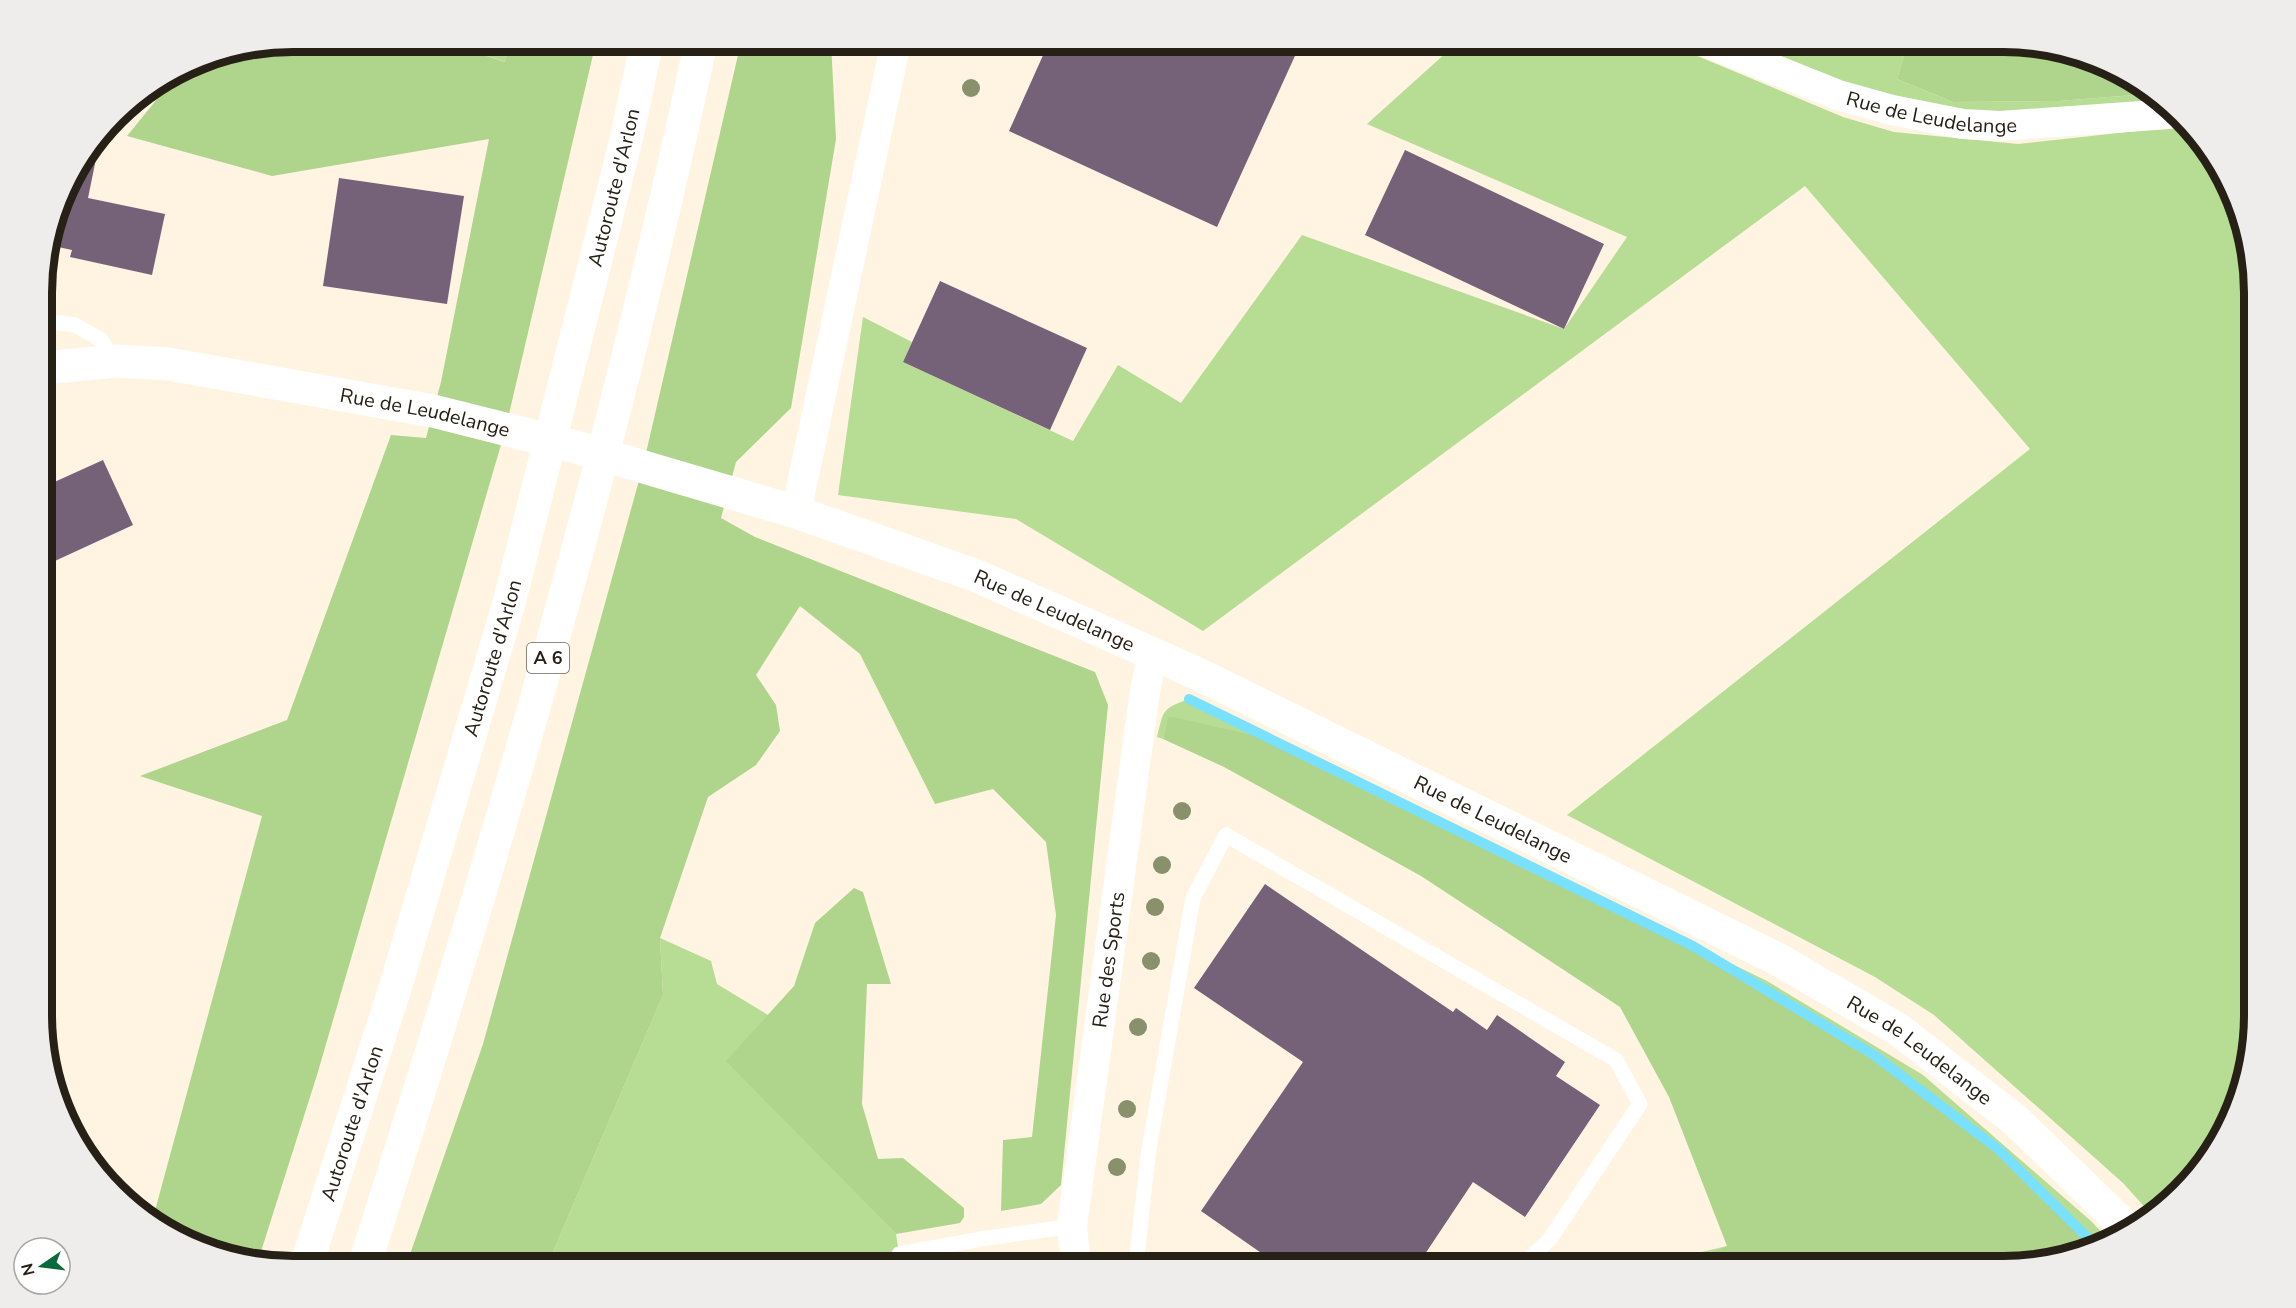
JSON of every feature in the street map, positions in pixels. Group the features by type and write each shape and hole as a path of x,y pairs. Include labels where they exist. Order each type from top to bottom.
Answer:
{"main road":[{"name":"Autoroute d'Arlon","path":"309,1256 396,985 509,603 626,140 644,52"},
{"name":"A 6","path":"367,1256 448,1003 566,600 677,155 699,52"},
{"name":"Rue de Leudelange","path":"52,367 115,362 168,364 432,411 576,447 796,512 977,576 1196,673 1779,960 1899,1030 2015,1120 2122,1223"}],"street":[{"path":"796,512 894,52"},
{"name":"Rue de Leudelange","path":"1731,52 1838,95 1892,110 1963,124 2000,126 2164,114"},
{"name":"Rue des Sports","path":"1075,1256 1072,1226 1145,691 1153,653"}],"lane":[{"path":"52,322 75,325 101,340 115,362"},
{"path":"1137,1256 1148,1155 1192,898 1226,835 1616,1060 1640,1104 1550,1239 1532,1256"},
{"path":"899,1254 1072,1226"}],"green space":[{"path":"293,52 474,52 505,62 508,52 594,52 505,431 317,1075 261,1253 216,1243 187,1231 155,1212 262,816 140,776 287,720 391,435 426,438 441,382 489,139 272,176 127,136 164,90 201,71 246,57"},
{"path":"475,52 509,52 506,62"},
{"path":"739,52 832,52 836,139 791,408 736,462 721,518 755,537 1095,672 1108,705 1061,1185 1041,1204 1001,1211 1003,1140 1032,1137 1056,915 1046,842 993,789 935,804 860,654 800,606 756,675 776,705 780,731 756,765 708,797 660,938 663,995 551,1256 409,1256 483,1044 643,466"},
{"path":"1447,52 1688,52 1843,117 1894,132 2018,144 2177,127 2203,159 2219,187 2231,216 2239,246 2244,293 2244,1015 2239,1062 2231,1092 2219,1121 2203,1149 2184,1174 2146,1208 2123,1183 1934,1015 1875,977 1567,815 2030,449 1805,186 1203,631 1016,519 838,495 863,317 912,342 903,362 1073,441 1118,365 1181,403 1302,235 1564,329 1627,237 1367,124"},
{"path":"1767,52 1905,52 1897,79 1953,102 2059,101 2139,95 2148,101 1995,112 1946,110 1854,86"},
{"path":"1905,52 2019,53 2050,57 2080,65 2109,77 2139,95 2059,101 1953,102 1897,79"},
{"path":"1189,699 1767,981 1923,1075 2103,1234 2089,1239 1998,1149 1874,1055 1693,946 1170,716 1163,739 1157,737 1163,715 1174,705"},
{"path":"1169,716 1268,739 1693,946 1874,1055 1998,1149 2089,1239 2050,1251 2003,1256 1698,1256 1727,1246 1669,1097 1620,1007 1421,876 1224,767 1163,739"},
{"path":"854,888 863,892 891,984 867,984 862,1104 878,1159 903,1158 964,1208 964,1217 960,1223 896,1234 726,1061 794,986 815,923"},
{"path":"660,938 711,961 717,984 768,1015 727,1061 896,1234 899,1256 551,1256 663,995"},
{"path":"1727,1246 1698,1256 1684,1256"}],"building":[{"path":"1045,52 1297,52 1217,227 1009,131"},
{"path":"1405,150 1604,244 1564,329 1365,235"},
{"path":"97,154 88,198 165,214 152,275 70,257 72,250 57,246 65,216 77,187"},
{"path":"339,178 464,196 447,304 323,286"},
{"path":"940,281 1087,348 1050,430 903,362"},
{"path":"103,460 133,525 52,562 52,496 55,495 52,483"},
{"path":"1265,884 1453,1012 1456,1008 1487,1030 1497,1015 1565,1062 1556,1076 1600,1105 1525,1217 1473,1182 1424,1256 1266,1256 1201,1211 1303,1062 1194,988"}],"waterway":[{"path":"1189,699 1693,946 1874,1055 1998,1149 2089,1239"}]}
